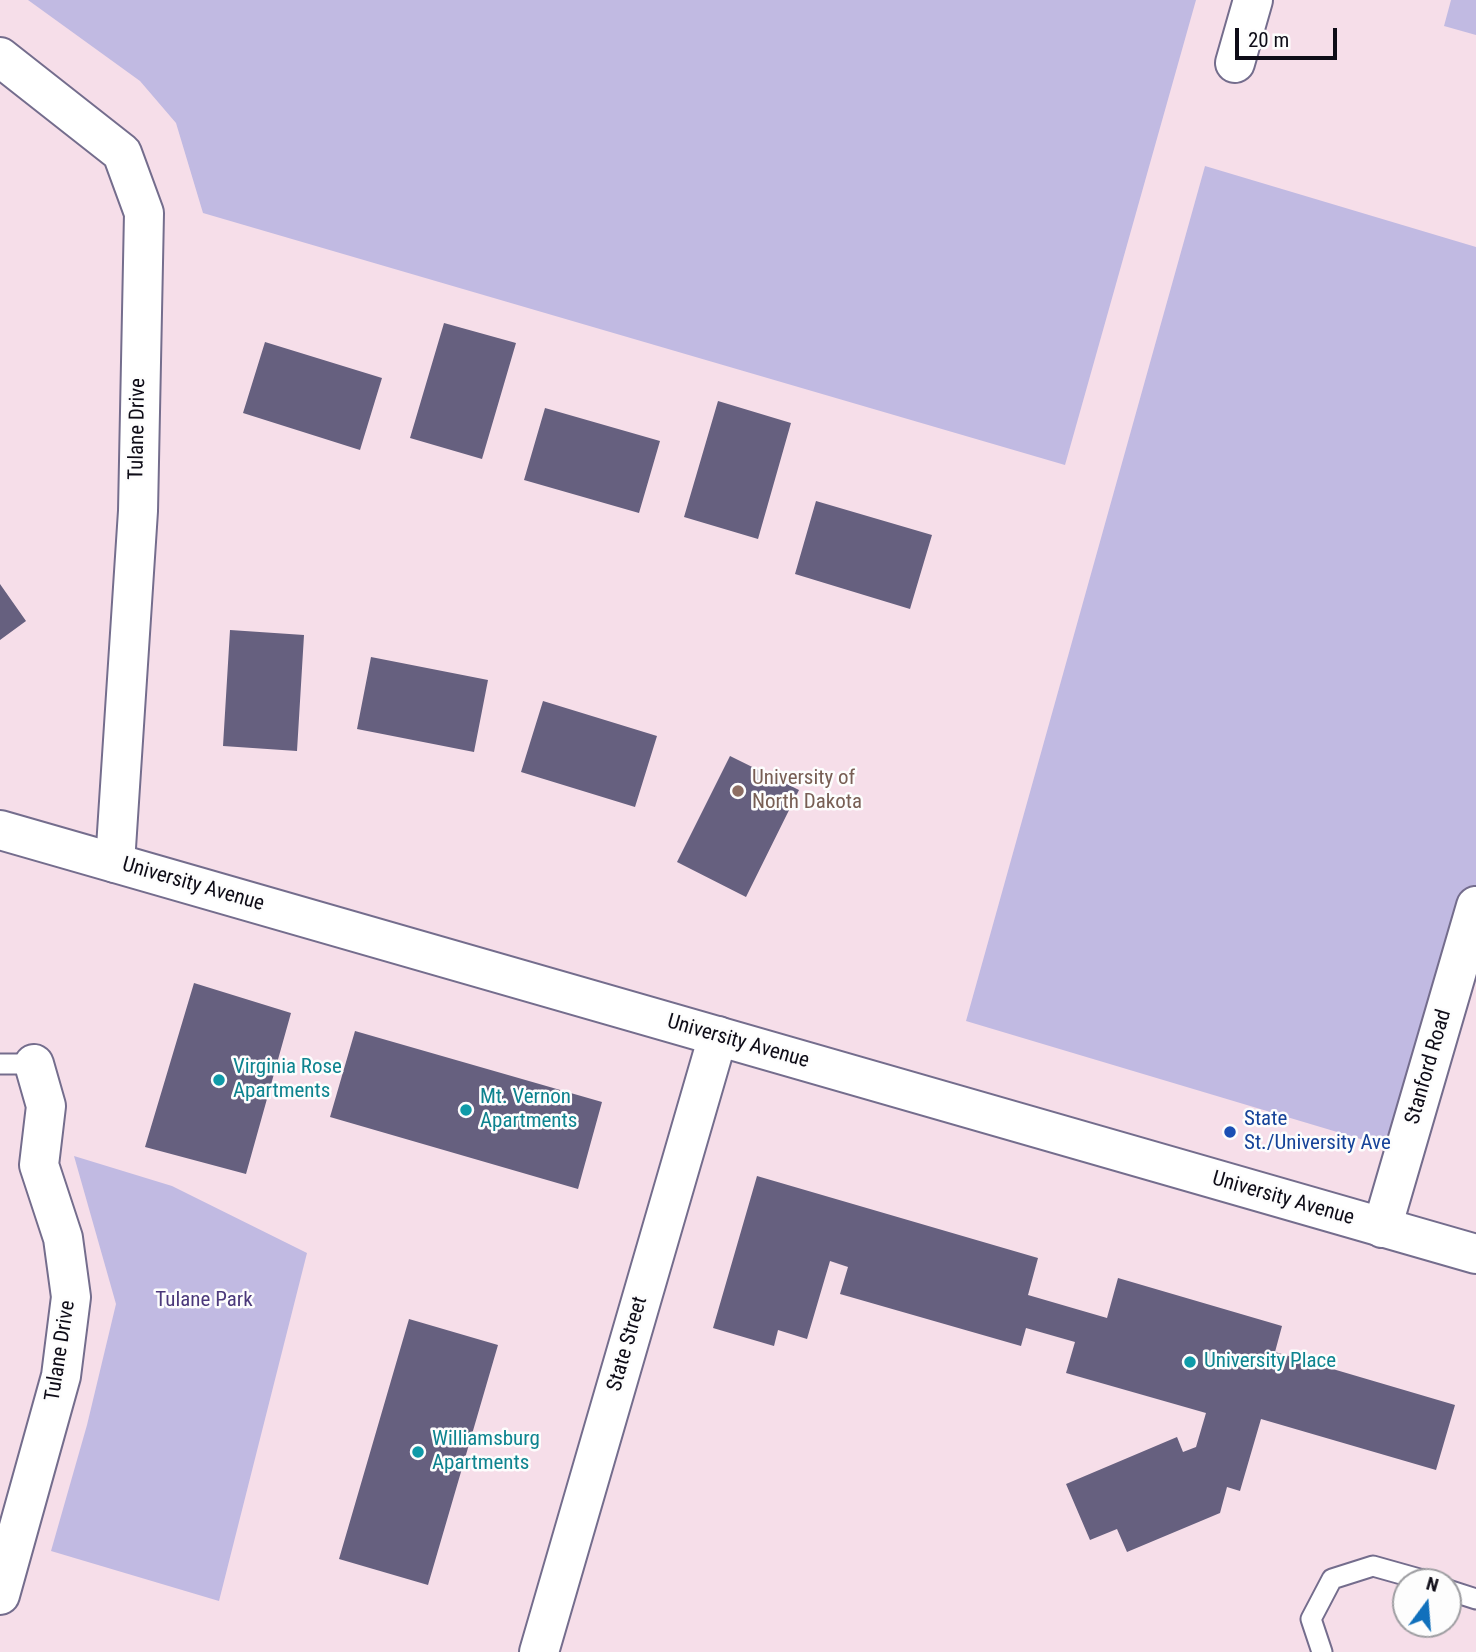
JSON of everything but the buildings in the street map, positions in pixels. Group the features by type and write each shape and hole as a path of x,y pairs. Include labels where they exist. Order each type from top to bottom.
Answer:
{"street":[{"path":"1235,63 1253,0"},
{"name":"Tulane Drive","path":"0,57 122,153 144,213 138,511 115,863"},
{"name":"University Avenue","path":"0,830 1476,1254"},
{"name":"Stanford Road","path":"1382,1228 1476,906"},
{"name":"State Street","path":"539,1652 718,1036"},
{"name":"Tulane Drive","path":"0,1595 13,1502 61,1376 71,1297 63,1238 39,1165 46,1106 17,1064"}],"lane":[{"path":"1322,1652 1311,1619 1332,1579 1373,1566 1392,1571"}],"shaded area":[{"name":"University of North Dakota","path":"0,0 1476,0 1476,1652 0,1652"}],"green space":[{"path":"28,0 1196,0 1065,465 203,213 176,123 140,81"},
{"path":"1451,0 1476,0 1476,35 1444,26"},
{"path":"1205,166 1476,247 1476,905 1404,1152 966,1021"},
{"name":"Tulane Park","path":"74,1156 172,1186 307,1253 219,1601 51,1551 87,1425 116,1304"}],"place":[{"name":"University of North Dakota","path":"738,791"},
{"name":"Virginia Rose Apartments","path":"219,1080"},
{"name":"Mt. Vernon Apartments","path":"466,1110"},
{"name":"State St./University Ave","path":"1230,1132"},
{"name":"University Place","path":"1190,1362"},
{"name":"Williamsburg Apartments","path":"418,1452"}]}
